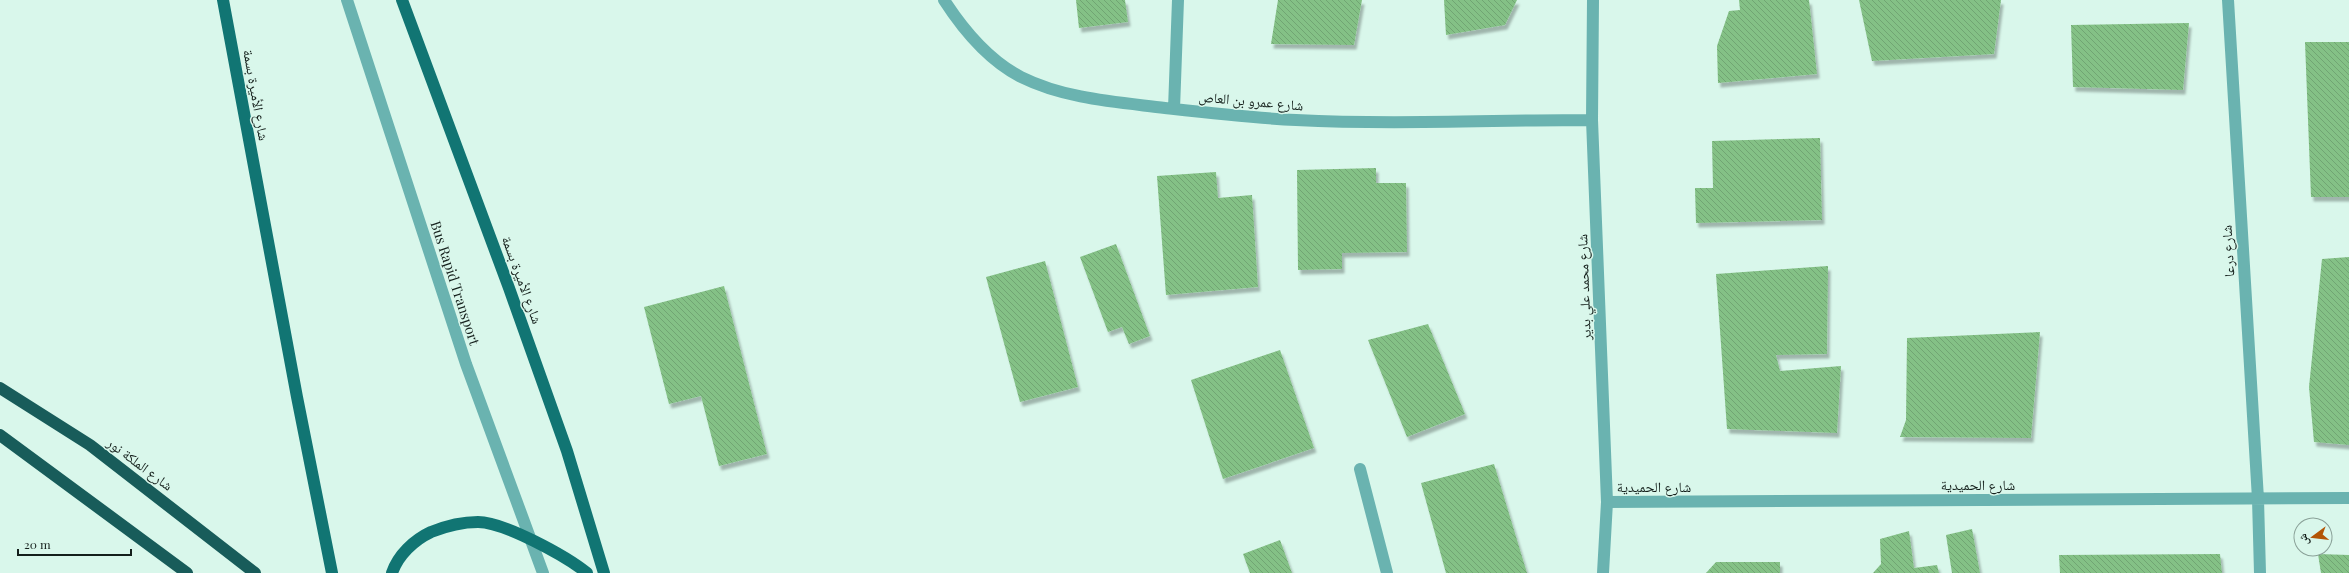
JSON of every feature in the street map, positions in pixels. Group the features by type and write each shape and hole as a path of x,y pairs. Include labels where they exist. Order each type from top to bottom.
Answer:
{"highway":[{"name":"شارع الملكة نور","path":"0,388 90,445 255,573"},
{"path":"0,435 187,573"}],"main road":[{"name":"شارع الأميرة بسمة","path":"223,0 295,389 332,573"},
{"name":"شارع الأميرة بسمة","path":"402,0 509,288 567,450 604,573"},
{"path":"392,573 406,550 421,537 457,523 479,522 500,526 587,573"}],"street":[{"name":"Bus Rapid Transport","path":"347,0 466,364 543,573"},
{"name":"شارع عمرو بن العاص","path":"944,0 960,25 989,56 1020,77 1045,88 1077,96 1174,109 1296,120 1372,122 1592,120"},
{"path":"1174,109 1178,0"},
{"name":"شارع محمد علي بدير","path":"1593,0 1592,120 1608,502 1603,573"},
{"name":"شارع درعا","path":"2228,0 2258,499 2260,573"},
{"path":"1360,469 1387,573"},
{"name":"شارع الحميدية","path":"1608,502 2349,498"}],"building":[{"path":"1076,0 1125,0 1128,22 1079,28"},
{"path":"1278,0 1362,0 1354,45 1271,44"},
{"path":"1444,0 1517,0 1505,25 1446,35"},
{"path":"1739,0 1809,0 1817,74 1718,83 1717,46 1729,11 1740,10"},
{"path":"1859,0 2001,0 1994,54 1872,61"},
{"path":"2189,23 2183,90 2073,87 2071,25"},
{"path":"2305,42 2349,42 2349,197 2311,197"},
{"path":"1820,138 1822,220 1696,223 1695,188 1713,188 1712,141"},
{"path":"1376,168 1376,183 1406,183 1407,252 1342,253 1342,269 1298,270 1297,170"},
{"path":"1216,172 1218,198 1252,195 1258,287 1166,295 1157,176"},
{"path":"1116,244 1150,336 1129,344 1122,327 1108,332 1080,257"},
{"path":"2349,257 2349,445 2314,442 2309,387 2322,259"},
{"path":"1045,261 1078,387 1020,402 986,277"},
{"path":"1828,266 1827,354 1776,355 1780,371 1841,366 1837,433 1727,429 1716,274"},
{"path":"724,286 767,454 719,466 701,396 669,404 644,307"},
{"path":"1428,324 1465,414 1407,437 1368,340"},
{"path":"2040,332 2031,438 1900,437 1906,420 1907,338"},
{"path":"1280,350 1314,448 1223,479 1191,380"},
{"path":"1494,464 1527,573 1446,573 1421,483"},
{"path":"1972,529 1980,573 1952,573 1946,535"},
{"path":"1909,531 1914,568 1937,565 1939,573 1873,573 1881,564 1880,539"},
{"path":"1280,540 1292,573 1250,573 1243,554"},
{"path":"2220,554 2222,573 2060,573 2059,555"},
{"path":"2333,554 2349,555 2349,573 2321,573 2318,557 2333,557"},
{"path":"1716,562 1780,562 1780,573 1706,573"}]}
